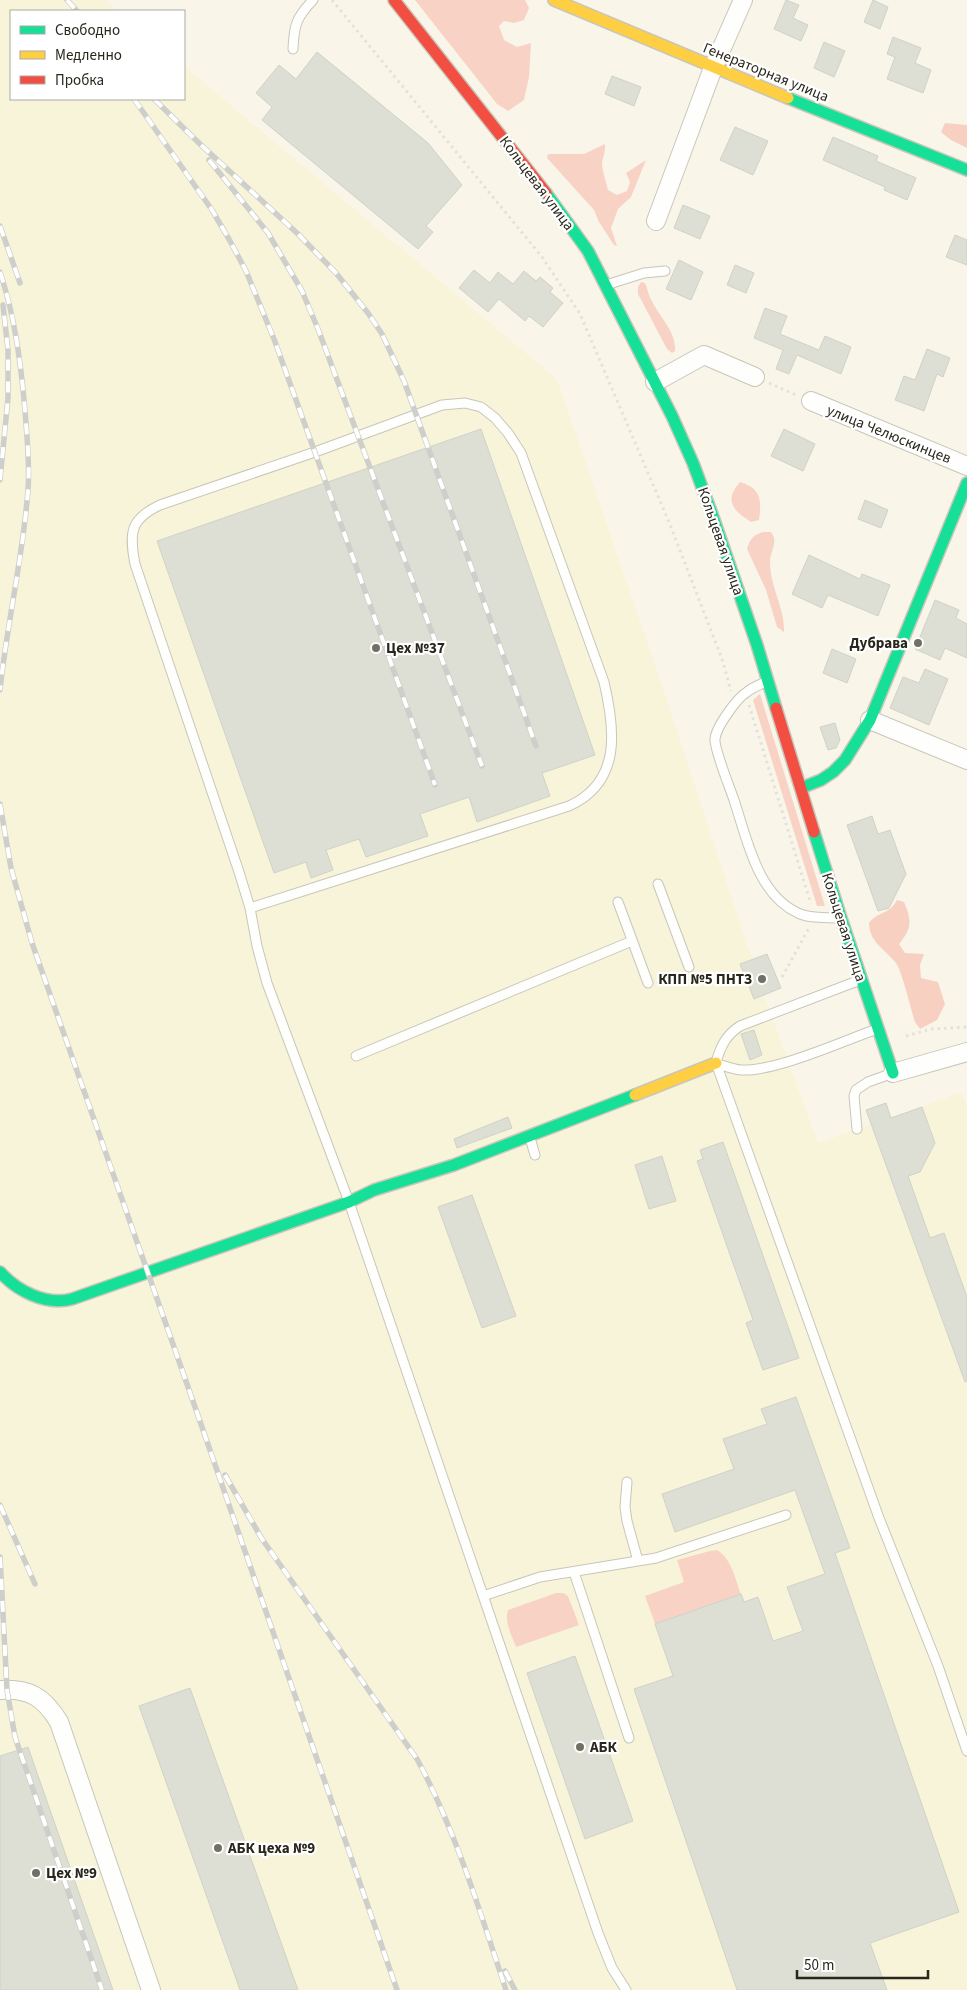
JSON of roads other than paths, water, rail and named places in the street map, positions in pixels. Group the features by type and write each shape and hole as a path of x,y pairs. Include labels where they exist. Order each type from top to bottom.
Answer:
{"street":[{"name":"Кольцевая улица","path":"394,0 553,202 588,251 655,382 693,463 709,505 767,681 841,918 893,1073"},
{"name":"Генераторная улица","path":"554,0 714,68 967,170"},
{"path":"656,221 714,68 743,0"},
{"path":"655,382 704,355 755,377"},
{"name":"улица Челюскинцев","path":"810,401 967,466"},
{"path":"801,788 821,780 833,772 845,760 870,720 967,483"},
{"path":"870,720 967,760"},
{"path":"893,1073 967,1052"},
{"path":"0,1272 20,1288 38,1298 61,1301 88,1294 349,1202 374,1190 454,1165 716,1063"},
{"path":"0,1690 22,1691 35,1695 49,1706 59,1722 151,1990"}],"lane":[{"path":"293,49 294,28 301,14 312,0"},
{"path":"606,285 644,273 665,271"},
{"path":"250,908 569,806 588,794 606,771 612,750 612,736 604,682 521,453 495,418 481,408 465,403 442,405 315,452 160,505 145,512 136,522 132,535 132,548 135,564 239,872 250,908 257,946 267,983 349,1202 598,1933 612,1968 626,1990"},
{"path":"767,681 746,692 726,715 715,738 723,769 759,871 770,890 787,906 798,913 815,917 841,918"},
{"path":"658,884 688,967"},
{"path":"618,902 648,983"},
{"path":"356,1056 632,941"},
{"path":"861,980 740,1026 730,1032 724,1041 716,1063 879,1518 938,1666 967,1751"},
{"path":"716,1063 739,1070 751,1070 778,1064 878,1029"},
{"path":"857,1129 854,1096 856,1090 868,1082 893,1073"},
{"path":"529,1137 535,1155"},
{"path":"628,1482 626,1507 638,1561"},
{"path":"483,1596 540,1577 638,1561 679,1551 786,1515"},
{"path":"574,1572 629,1738"}],"railway":[{"path":"67,0 76,10"},
{"path":"135,100 212,210 246,271 274,339 435,785"},
{"path":"155,100 298,234 336,273 382,334 404,381 536,746"},
{"path":"209,160 268,233 302,291 482,766"},
{"path":"0,226 20,283"},
{"path":"0,272 10,306 19,358 29,470 26,515 0,690"},
{"path":"0,480 8,398 8,350 3,305"},
{"path":"0,804 11,868 32,943 397,1990"},
{"path":"225,1475 262,1539 417,1759 444,1814 477,1902 506,1990"},
{"path":"0,1505 35,1584"},
{"path":"0,1557 7,1690 15,1737 102,1990"},
{"path":"505,1971 515,1990"}],"place":[{"name":"Дубрава","path":"918,643"},
{"name":"Цех №37","path":"376,648"},
{"name":"КПП №5 ПНТЗ","path":"762,979"},
{"name":"АБК","path":"580,1747"},
{"name":"АБК цеха №9","path":"218,1848"},
{"name":"Цех №9","path":"36,1873"}]}
